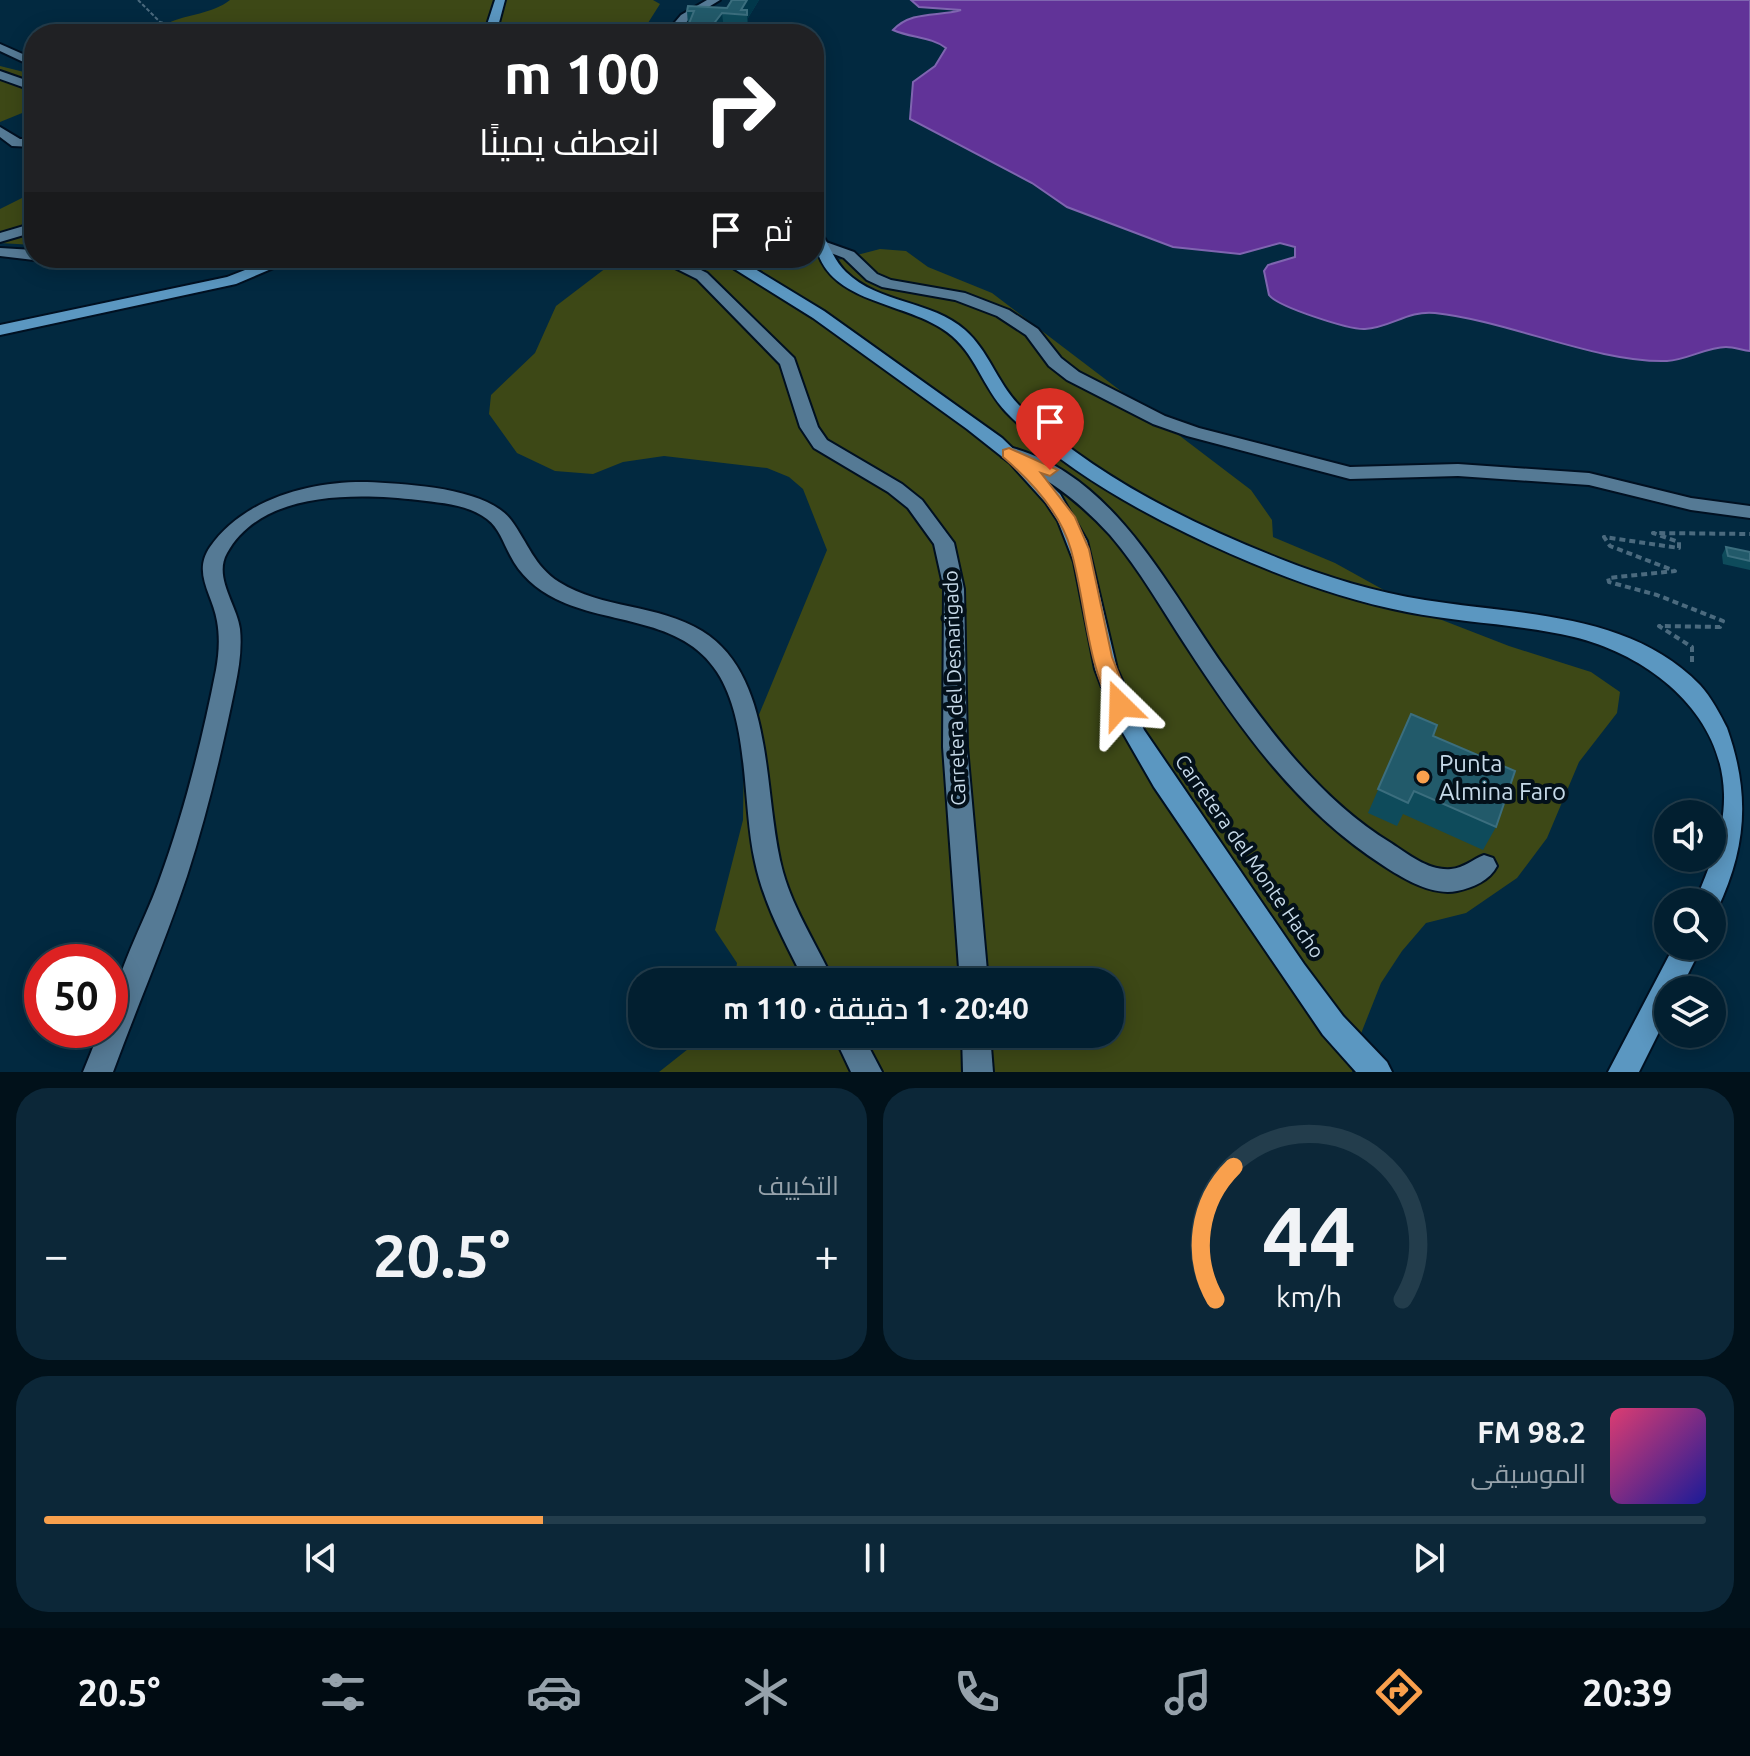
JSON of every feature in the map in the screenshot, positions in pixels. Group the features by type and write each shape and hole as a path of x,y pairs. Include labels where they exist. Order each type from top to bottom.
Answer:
{"main road":[{"path":"493,24 500,0"},
{"path":"824,248 839,274 860,290 926,314 956,331 967,342 994,387 1031,426 1096,472 1193,527 1308,577 1372,597 1439,610 1521,617 1587,630 1660,666 1692,690 1718,718 1736,748 1747,780 1747,811 1714,888"},
{"path":"0,330 231,281 264,268"},
{"name":"Carretera del Monte Hacho","path":"744,268 774,284 1009,453 1032,474 1068,522 1080,549 1102,657 1128,722 1299,977 1349,1043 1377,1072"},
{"path":"1623,1072 1681,960"}],"street":[{"path":"679,24 685,17 715,0"},
{"path":"667,24 680,5 696,12"},
{"path":"0,47 24,59"},
{"path":"0,75 24,83"},
{"path":"0,131 17,143 24,143"},
{"path":"0,238 24,230"},
{"path":"824,241 849,255 872,277 887,284 959,296 1003,313 1032,332 1055,362 1073,376 1159,420 1193,432 1350,473 1458,470 1589,479 1691,504 1750,512"},
{"path":"0,252 24,254"},
{"name":"Carretera del Desnarigado","path":"687,268 702,276 788,362 809,427 820,444 895,488 923,513 944,543 954,589 955,747 973,968"},
{"path":"1009,453 1067,482 1126,542 1244,711 1324,807 1349,830 1426,878 1458,882 1484,866"},
{"path":"98,1072 181,855 210,750 230,645 228,618 211,581 211,565 231,535 264,512 298,498 341,488 431,495 478,505 496,516 509,530 523,561 551,587 592,604 675,627 702,642 723,662 738,686 768,864 796,935 813,968"},
{"path":"854,1048 867,1072"},
{"path":"977,1048 978,1072"}],"path":[{"path":"138,0 160,22 167,24"},
{"path":"1691,669 1692,647 1659,626 1720,627 1723,621 1657,595 1609,582 1608,578 1675,571 1610,546 1604,537 1679,548 1679,542 1653,533 1750,534"}],"green space":[{"path":"230,0 653,0 660,4 647,24 168,24 216,8"},
{"path":"0,66 24,72 24,112 0,122"},
{"path":"24,197 24,244 0,243 0,209"},
{"path":"880,249 906,251 928,267 992,293 1251,490 1272,520 1273,537 1335,563 1429,615 1509,646 1591,672 1620,692 1617,713 1579,762 1547,838 1517,878 1466,913 1426,923 1402,951 1381,983 1362,1031 1352,1072 659,1072 689,1048 1124,1048 1124,968 736,968 737,963 715,930 743,820 744,751 827,550 803,489 789,477 767,468 664,456 623,462 593,474 555,471 517,453 489,414 491,395 535,353 556,306 606,268 824,268 824,258 838,260"}],"shaded area":[{"path":"911,0 1750,0 1750,351 1729,347 1674,360 1640,360 1582,349 1463,317 1416,314 1365,329 1299,311 1269,295 1264,271 1268,265 1295,257 1295,247 1280,243 1240,254 1173,247 1067,207 1032,183 910,119 913,82 935,66 946,48 893,30 908,19 961,10 919,7"}],"building":[{"path":"732,0 747,0 741,10 747,10 747,15 722,13 714,24 689,24 694,11 687,11 688,6 727,8"},
{"path":"1726,547 1750,552 1750,561 1728,556"},
{"path":"1411,714 1437,725 1433,736 1515,771 1496,827 1414,791 1408,803 1378,789"}],"place":[{"name":"Punta Almina Faro","path":"1423,777"}],"route":[{"path":"1050,470 1009,453 1052,497 1080,549 1094,626 1120,705"}]}
